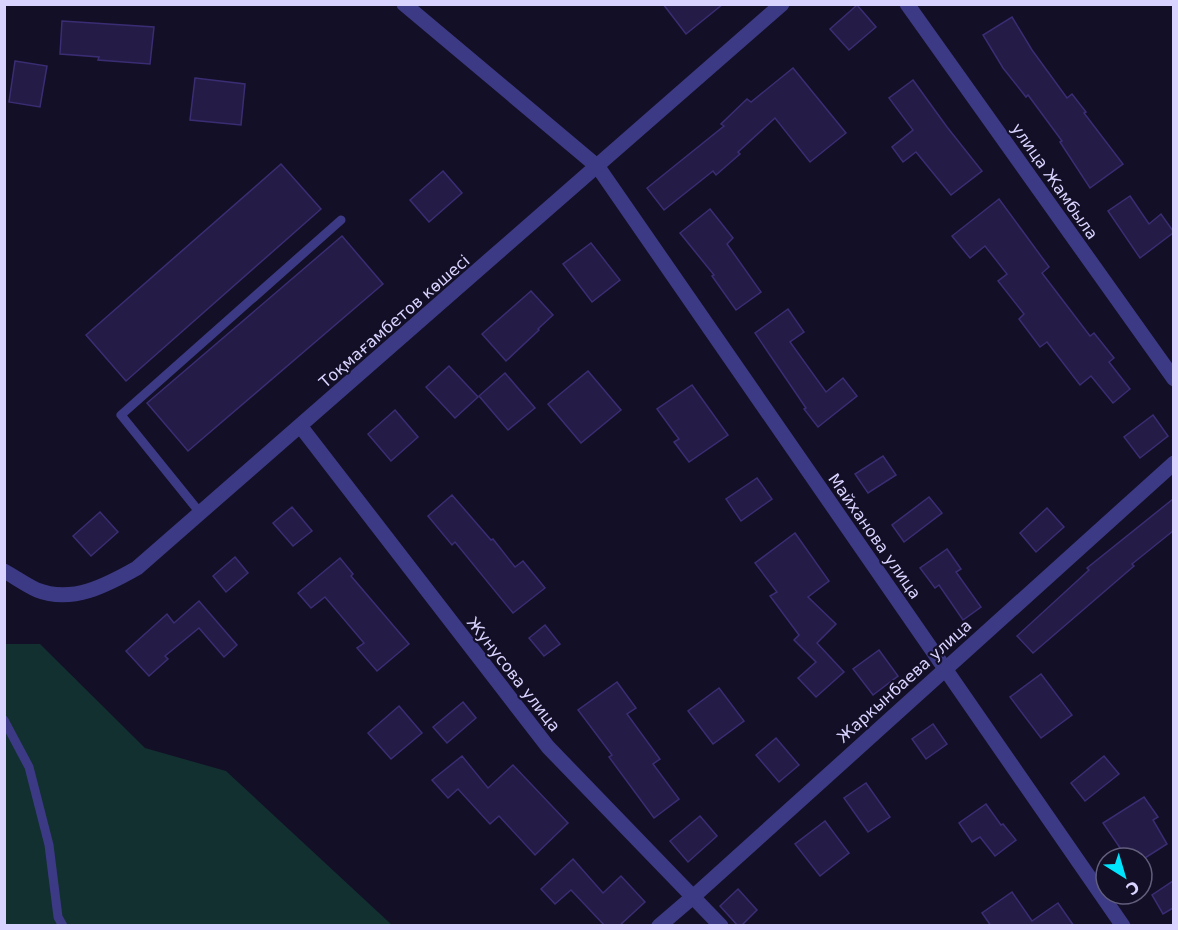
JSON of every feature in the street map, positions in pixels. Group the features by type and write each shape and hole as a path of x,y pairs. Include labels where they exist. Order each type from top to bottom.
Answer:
{"street":[{"name":"Майханова улица","path":"404,4 598,167 1123,926"},
{"name":"Тоқмағамбетов көшесі","path":"4,571 38,591 68,596 106,585 137,568 301,427 782,4"},
{"name":"улица Жамбыла","path":"907,4 1173,379"},
{"name":"Жунусова улица","path":"301,427 548,747 721,926"},
{"name":"Жаркынбаева улица","path":"659,926 1173,463"}],"lane":[{"path":"201,514 121,415 341,220"},
{"path":"4,720 29,767 49,845 58,917 63,926"}],"green space":[{"path":"5,644 40,644 145,748 226,771 392,925 5,926"}],"building":[{"path":"663,4 723,4 686,34"},
{"path":"857,5 876,27 849,50 830,29"},
{"path":"1012,17 1032,50 1067,98 1072,94 1123,164 1090,188 1060,142 1062,141 1028,95 1026,97 1003,68 983,35"},
{"path":"62,21 154,27 150,64 60,54"},
{"path":"15,61 47,66 40,107 9,102"},
{"path":"793,68 846,133 810,162 775,118 716,175 713,171 664,210 647,188 724,126 721,124 747,99 751,102"},
{"path":"195,78 245,84 241,125 190,120"},
{"path":"913,80 982,171 951,195 916,152 903,162 892,147 913,130 889,98"},
{"path":"281,164 321,209 126,381 86,335"},
{"path":"443,171 462,193 429,222 410,200"},
{"path":"1130,196 1149,224 1161,214 1173,231 1140,258 1108,211"},
{"path":"999,199 1049,267 1042,273 1090,336 1094,333 1114,358 1109,362 1130,389 1113,403 1091,376 1080,385 1047,342 1040,347 1019,319 1024,314 998,281 1007,274 985,246 970,258 952,236"},
{"path":"710,209 733,238 727,244 761,292 736,310 712,276 714,275 680,233"},
{"path":"342,236 383,284 188,451 147,403"},
{"path":"591,243 620,280 592,302 563,264"},
{"path":"531,291 553,315 506,361 482,334"},
{"path":"788,309 804,332 790,342 826,392 843,378 857,396 818,427 755,333"},
{"path":"449,366 478,397 455,418 426,387"},
{"path":"588,371 621,410 581,443 548,404"},
{"path":"505,373 535,408 508,430 479,396"},
{"path":"692,385 728,435 689,462 674,442 679,439 657,409"},
{"path":"395,410 418,437 391,461 368,434"},
{"path":"1153,415 1168,436 1140,458 1124,437"},
{"path":"883,456 896,475 868,493 855,474"},
{"path":"757,478 772,499 741,521 726,499"},
{"path":"452,495 491,540 493,539 515,567 523,561 545,588 513,613 455,542 452,545 428,516"},
{"path":"929,497 942,513 904,542 892,525"},
{"path":"1173,499 1173,531 1132,564 1134,566 1033,653 1017,636 1089,570 1087,568"},
{"path":"292,507 312,531 293,546 273,523"},
{"path":"1047,508 1064,527 1036,552 1020,533"},
{"path":"100,512 118,532 91,556 73,536"},
{"path":"795,533 829,581 808,597 836,624 817,643 844,672 816,697 798,678 816,662 794,640 799,635 770,596 777,592 755,563"},
{"path":"947,549 961,569 956,572 981,607 963,620 939,585 935,588 920,568"},
{"path":"235,557 248,573 226,592 213,576"},
{"path":"340,558 353,574 351,576 409,644 377,671 357,648 364,643 325,597 311,608 298,593"},
{"path":"199,601 237,645 224,657 199,628 165,656 168,659 149,676 126,651 167,614 174,623"},
{"path":"545,625 560,644 544,656 529,638"},
{"path":"879,650 898,676 873,695 853,669"},
{"path":"1041,674 1072,715 1041,738 1010,697"},
{"path":"617,682 636,708 627,714 660,759 653,764 679,799 654,818 609,757 612,755 578,710"},
{"path":"719,688 744,721 713,744 688,711"},
{"path":"463,702 476,718 447,743 433,727"},
{"path":"399,706 422,733 391,759 368,733"},
{"path":"933,724 947,744 926,759 912,739"},
{"path":"776,738 799,765 779,782 756,755"},
{"path":"462,756 488,788 513,765 568,823 535,855 499,816 490,824 458,789 448,798 432,780"},
{"path":"1104,756 1119,774 1085,801 1071,783"},
{"path":"866,783 890,817 868,832 844,798"},
{"path":"1144,797 1158,817 1153,820 1167,844 1154,852 1154,846 1119,846 1103,823"},
{"path":"986,804 1001,825 1003,824 1016,840 995,856 980,837 972,842 959,823"},
{"path":"700,816 717,836 688,862 670,841"},
{"path":"825,821 849,853 820,876 795,844"},
{"path":"573,859 603,893 621,876 645,902 619,926 605,926 571,890 555,904 541,889"},
{"path":"1173,881 1173,908 1163,914 1154,898 1154,894"},
{"path":"738,889 757,910 741,926 738,926 720,906"},
{"path":"1012,892 1032,921 1058,903 1074,926 991,926 982,913"}]}
